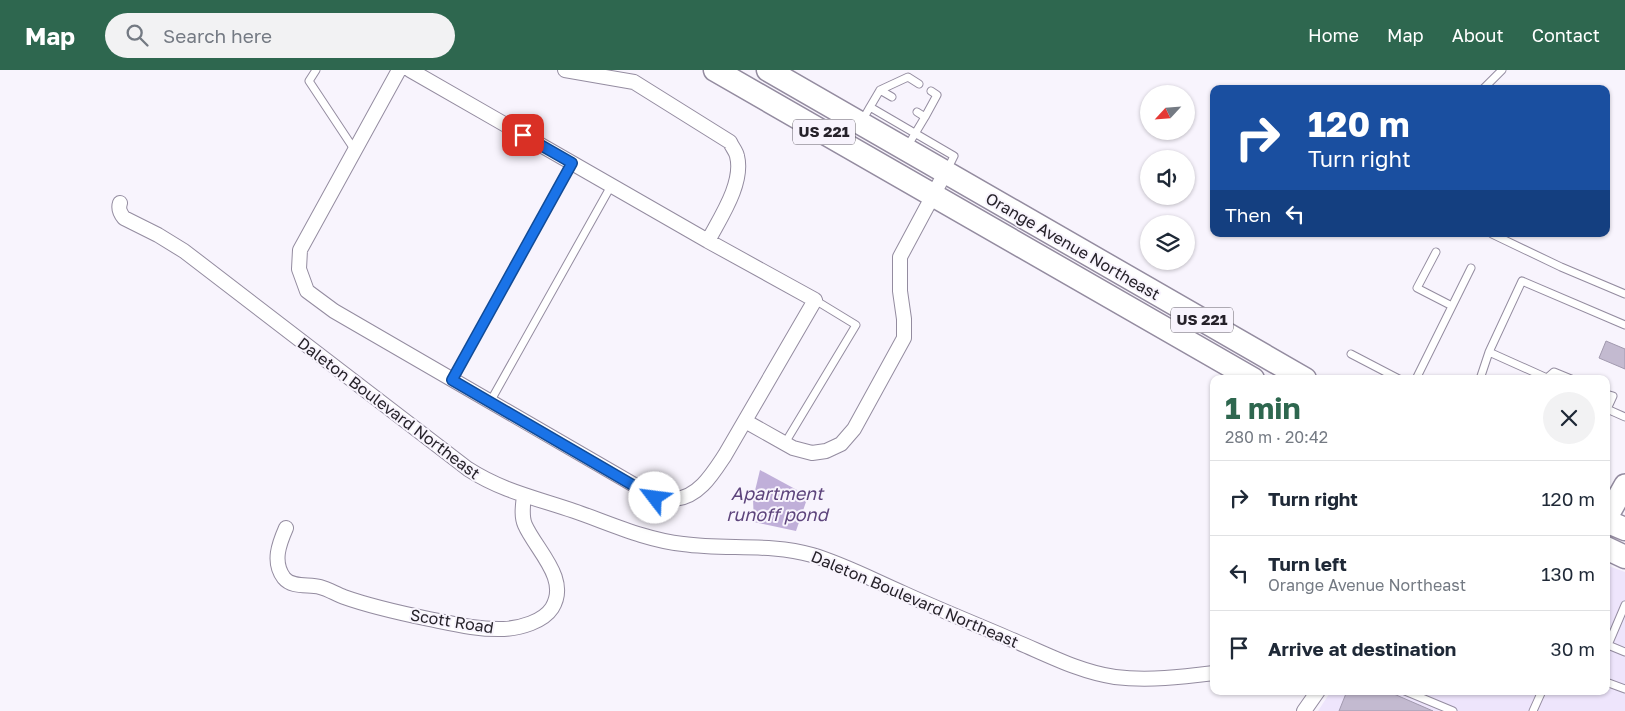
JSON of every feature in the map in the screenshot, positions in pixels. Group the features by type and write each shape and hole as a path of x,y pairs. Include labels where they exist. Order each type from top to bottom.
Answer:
{"highway":[{"name":"Orange Avenue Northeast","path":"715,70 1246,375"},
{"name":"Orange Avenue Northeast","path":"768,70 865,115 910,142 945,173 1298,375"},
{"path":"1610,522 1625,529"},
{"path":"1610,550 1625,557"}],"main road":[{"path":"1610,513 1625,485"}],"street":[{"path":"399,70 300,250 299,269 307,291 334,311 655,498 676,499 695,492 710,478 815,300 611,186 410,70"},
{"path":"565,70 634,82 730,142 737,155 739,168 735,189 708,241"},
{"path":"745,421 793,448 812,454 826,452 841,444 854,429 904,338 904,319 900,291 900,257 945,173"},
{"name":"Daleton Boulevard Northeast","path":"120,203 118,207 124,218 184,251 468,469 483,479 503,488 652,538 680,544 709,547 752,547 810,554 833,562 1082,669 1114,676 1136,678 1210,673"},
{"name":"Scott Road","path":"286,528 278,547 277,556 279,567 287,582 294,585 322,587 342,597 372,606 439,621 476,628 504,629 533,622 546,614 556,598 553,572 525,525 523,515 524,495"},
{"path":"1304,711 1315,695"}],"lane":[{"path":"316,70 309,81 354,149"},
{"path":"1489,85 1502,70"},
{"path":"865,115 880,90 908,77 919,84"},
{"path":"880,90 892,97"},
{"path":"910,142 937,95 931,91"},
{"path":"917,112 925,117"},
{"path":"452,380 572,163"},
{"path":"490,402 611,186"},
{"path":"1498,237 1561,267 1625,294"},
{"path":"1436,252 1417,288 1452,306"},
{"path":"1418,375 1471,268"},
{"path":"1481,375 1489,352 1522,281 1625,325"},
{"path":"785,444 856,325 815,300"},
{"path":"1489,352 1539,375"},
{"path":"1351,354 1391,375"},
{"path":"1550,375 1554,372 1561,375"},
{"path":"1610,411 1625,417"},
{"path":"1610,640 1625,605"},
{"path":"1610,646 1625,652"},
{"path":"1610,683 1625,689"},
{"path":"1415,695 1453,711"},
{"path":"1533,711 1540,695"}],"shaded area":[{"path":"1610,566 1625,572 1625,711 1318,711 1328,695 1610,695"}],"water":[{"name":"Apartment runoff pond","path":"760,470 808,496 796,531 754,522 753,499"}],"building":[{"path":"1606,341 1625,349 1625,369 1599,358"},
{"path":"1345,695 1396,695 1433,711 1339,711"}],"route":[{"path":"523,135 572,163 452,380 655,498"}]}
